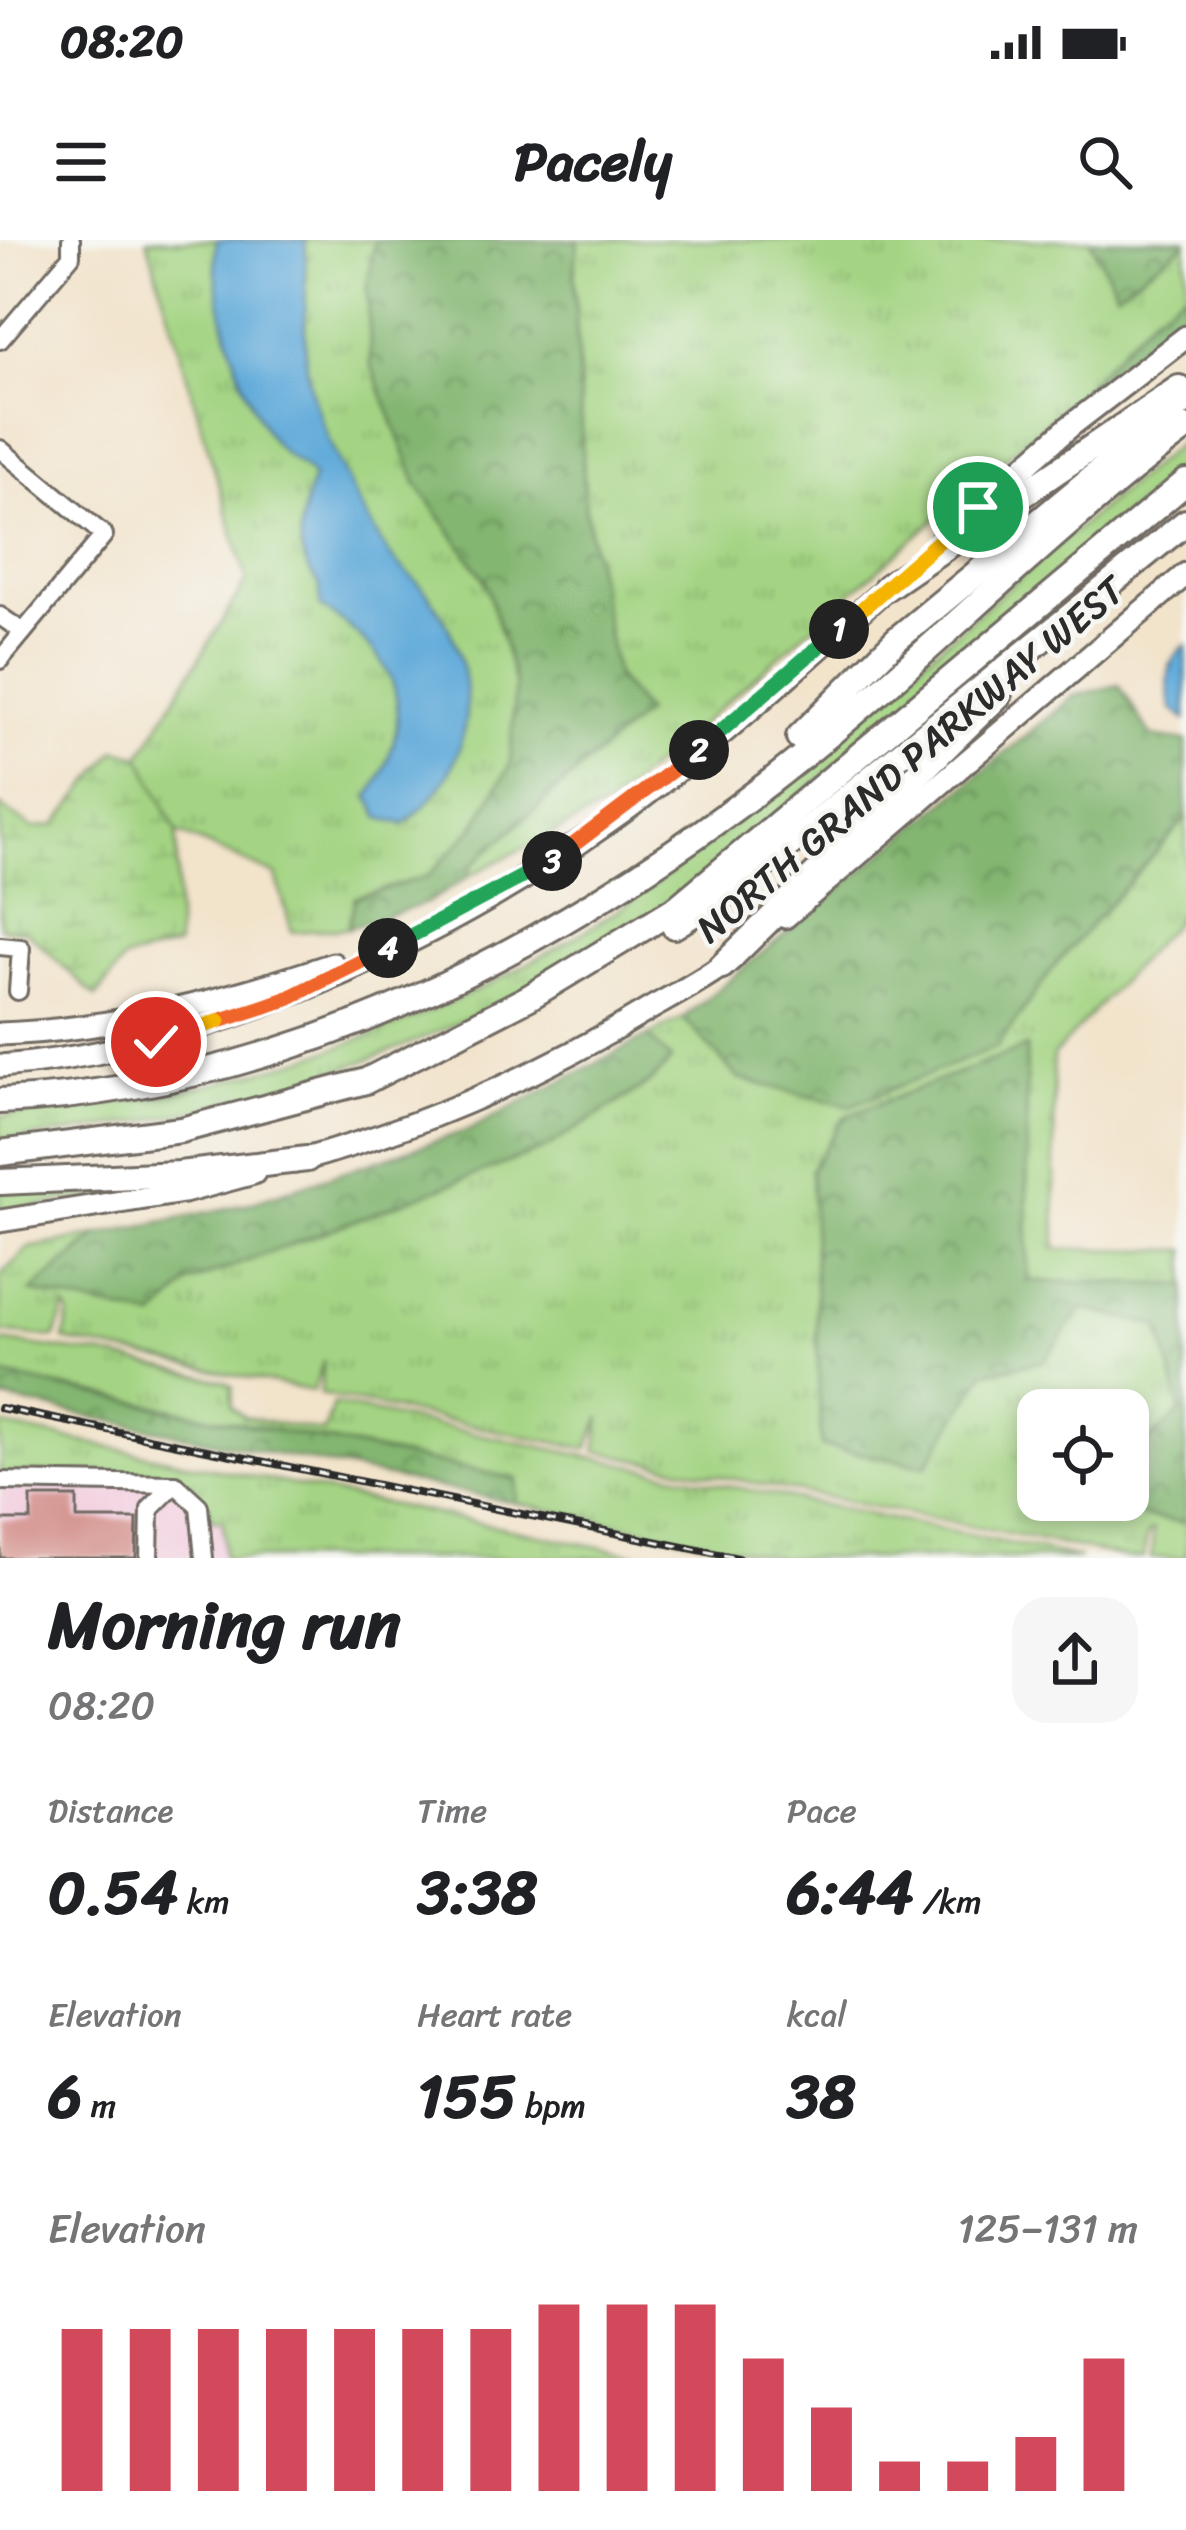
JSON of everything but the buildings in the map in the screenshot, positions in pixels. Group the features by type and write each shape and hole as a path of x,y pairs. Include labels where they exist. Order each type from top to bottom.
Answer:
{"highway":[{"path":"887,587 1186,384"},
{"path":"730,807 896,639 1186,400"},
{"name":"NORTH GRAND PARKWAY WEST","path":"0,1101 170,1077 363,1022 467,976 565,924 768,783 1186,428"},
{"name":"NORTH GRAND PARKWAY WEST","path":"0,1153 182,1130 366,1081 528,998 678,907 1186,482"},
{"path":"528,998 564,993 738,886 1186,522"},
{"path":"722,966 1071,620"},
{"path":"0,1182 157,1176 307,1159"}],"main road":[{"path":"0,1066 156,1042 284,1000 529,877 613,819 1069,427 1186,337"},
{"name":"NORTH GRAND PARKWAY WEST","path":"0,1220 184,1192 307,1159 470,1103 600,1040 722,966 834,878 1186,574"},
{"path":"0,1034 112,1022 254,991 407,938"}],"lane":[{"path":"0,340 71,256 71,240"},
{"path":"0,449 104,535 0,660"},
{"path":"0,616 23,632"},
{"path":"0,946 21,948 18,991"},
{"path":"0,1481 175,1484 199,1506 204,1558"},
{"path":"148,1558 150,1509 175,1484"}],"shaded area":[{"path":"0,1425 366,1500 366,1558 0,1558"}],"green space":[{"path":"147,240 375,240 367,288 417,484 485,580 515,683 510,765 475,826 428,876 355,898 348,928 292,932 276,875 177,832 140,756 247,580"},
{"path":"375,240 578,240 574,275 585,506 616,676 645,712 470,867 469,876 427,903 348,928 355,898 428,876 475,826 510,765 515,683 485,580 417,484 371,365 367,288"},
{"path":"578,240 1090,240 1117,292 1186,243 1186,291 1151,317 1077,395 609,805 469,876 469,867 645,712 616,676 585,506 574,275"},
{"path":"1090,240 1186,240 1186,243 1117,292"},
{"path":"1186,291 1186,307 1174,322 1077,395 1151,317"},
{"path":"1186,438 1186,466 734,853 591,953 432,1034 349,1067 177,1115 0,1140 0,1116 164,1094 324,1052 477,990 550,951 652,887 711,841"},
{"path":"1119,685 1151,736 1186,741 1186,818 1056,964 997,1047 850,1106 739,1079 683,1018 1074,696"},
{"path":"116,750 140,756 177,832 177,946 124,960 96,997 26,931 0,928 0,806 33,828 56,825"},
{"path":"1186,818 1186,909 1053,1056 1056,1249 1186,1250 1186,1285 1028,1281 1026,1048 845,1117 811,1169 822,1446 925,1466 985,1372 1044,1361 1081,1308 1160,1326 1181,1412 1149,1440 1149,1389 1017,1389 1017,1521 1149,1521 1149,1517 1186,1523 1186,1558 1151,1558 1154,1530 1148,1533 1143,1558 1128,1558 596,1451 601,1417 587,1449 320,1394 324,1360 313,1391 64,1340 69,1313 65,1307 55,1338 0,1332 0,1276 29,1248 98,1235 32,1292 155,1318 189,1283 546,1148 652,1081 671,1060 648,1036 683,1018 739,1079 997,1047 1056,964"},
{"path":"648,1036 671,1060 652,1081 546,1148 189,1283 155,1318 31,1292 98,1235 247,1204 469,1130"},
{"path":"1026,1047 1028,1281 1186,1285 1186,1523 1149,1517 1149,1440 1181,1412 1160,1326 1082,1309 1044,1361 985,1372 926,1466 821,1446 811,1169 844,1117"},
{"path":"153,1187 0,1212 0,1191"},
{"path":"0,1341 103,1355 224,1381 233,1387 232,1406 244,1417 324,1432 333,1404 1080,1558 782,1558 516,1503 517,1479 0,1374"},
{"path":"0,1375 517,1479 516,1503 0,1398"},
{"path":"0,1425 653,1558 224,1558 223,1521 212,1520 204,1501 185,1482 157,1472 0,1474"}],"water":[{"path":"217,240 305,240 305,343 310,384 322,422 366,516 392,557 431,598 460,657 466,718 459,747 429,801 404,824 380,818 369,797 395,738 394,689 369,646 320,606 320,585 304,559 300,533 313,477 278,447 253,406 223,316 215,261"},
{"path":"1186,645 1186,720 1171,708 1168,682 1174,658"}],"railway":[{"path":"0,1408 738,1558"}],"route":[{"path":"156,1042 284,1000 529,877 682,765 978,507"}]}
